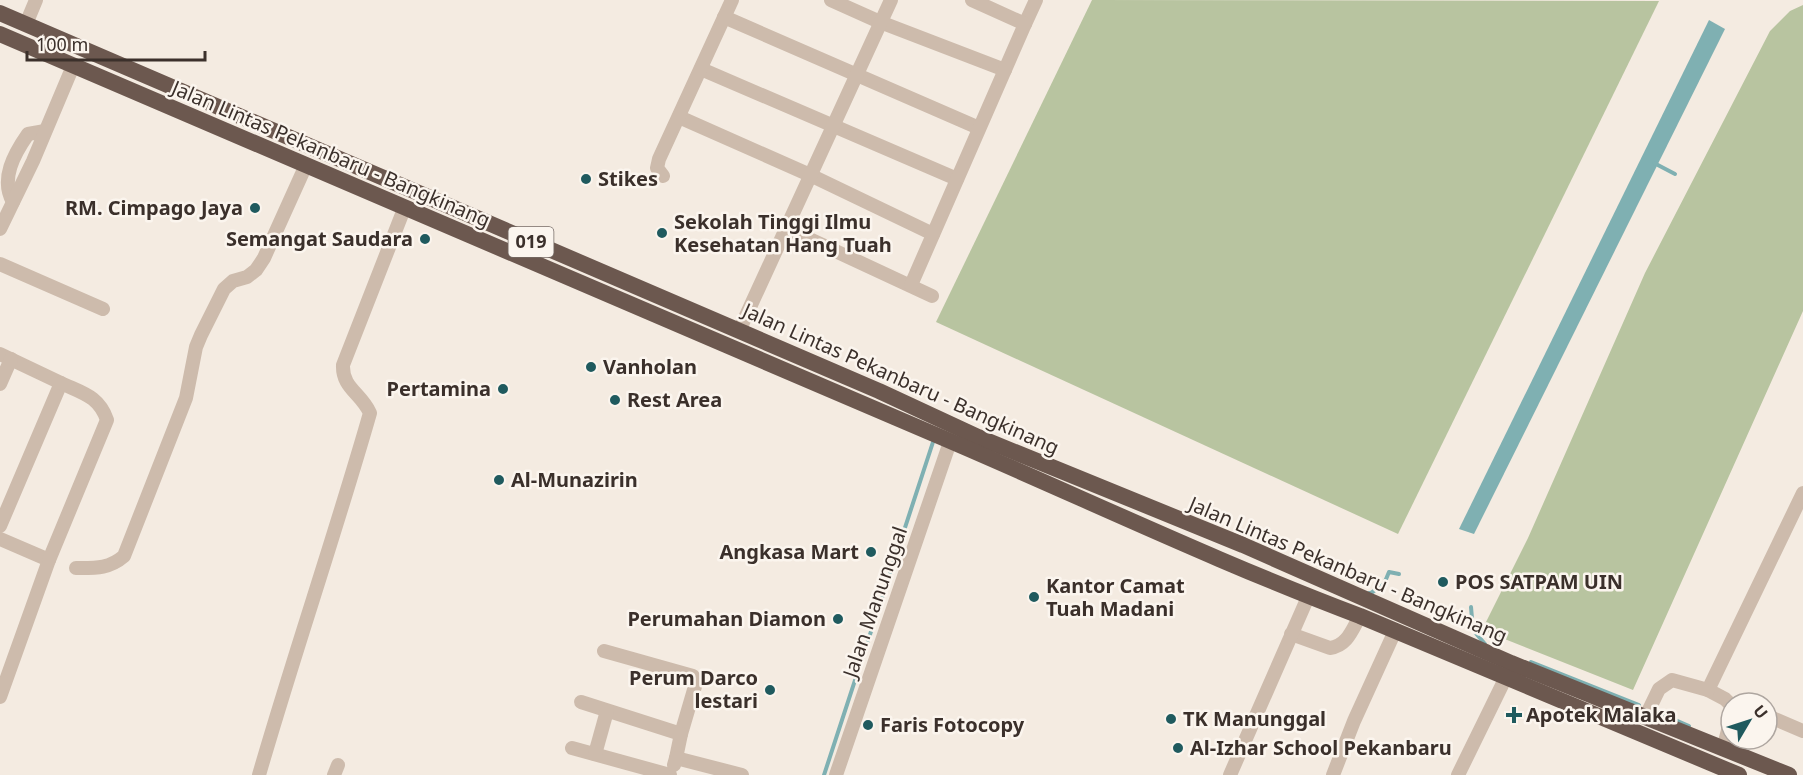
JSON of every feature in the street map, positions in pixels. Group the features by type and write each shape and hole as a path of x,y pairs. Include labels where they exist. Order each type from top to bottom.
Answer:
{"highway":[{"name":"Jalan Lintas Pekanbaru - Bangkinang","path":"0,13 879,391 969,433 1243,545 1404,617 1719,748"},
{"name":"Jalan Lintas Pekanbaru - Bangkinang","path":"0,34 1308,597 1360,616 1739,775"},
{"path":"1102,507 1108,500 1105,490"},
{"path":"1131,521 1130,511 1136,503"},
{"name":"Jalan Lintas Pekanbaru - Bangkinang","path":"1727,751 1789,775"}],"street":[{"path":"26,24 36,0"},
{"path":"663,176 657,168 659,159 732,0"},
{"path":"831,0 880,22 1005,70"},
{"path":"739,331 891,0"},
{"path":"972,0 1025,24"},
{"path":"911,285 1036,0"},
{"path":"724,17 980,128"},
{"path":"0,229 73,66"},
{"path":"701,69 957,179"},
{"path":"679,117 810,175 933,234"},
{"path":"76,568 107,567 114,565 123,556 186,398 196,347 201,335 224,289 233,282 247,277 256,270 264,258 306,165"},
{"path":"259,775 292,664 339,521 370,413 365,403 348,385 343,376 343,365 404,209"},
{"path":"786,228 932,296"},
{"path":"0,264 104,309"},
{"path":"0,384 5,357 92,397 103,407 107,420 49,560 0,698"},
{"path":"0,526 61,383"},
{"name":"Jalan Manunggal","path":"836,775 950,441"},
{"path":"1708,690 1803,493"},
{"path":"0,538 49,560"},
{"path":"1230,775 1308,597"},
{"path":"1291,634 1330,648 1336,647 1348,638 1360,616"},
{"path":"1333,775 1354,721 1395,631"},
{"path":"572,748 670,775 676,758 696,683 693,676 604,651"},
{"path":"1458,775 1506,678"},
{"path":"1645,718 1659,689 1672,680 1708,690 1719,696"},
{"path":"581,702 681,734"},
{"path":"595,754 607,711"},
{"path":"1779,721 1803,731"},
{"path":"676,758 739,775"}],"green space":[{"path":"1092,0 1659,1 1398,534 936,322"},
{"path":"1803,5 1803,311 1633,690 1482,630 1528,538 1645,273 1770,31 1790,11"}],"water":[{"path":"1709,20 1725,29 1474,534 1459,529"}],"waterway":[{"path":"1654,163 1675,174"},
{"path":"824,775 934,439"},
{"path":"1369,593 1384,584 1389,572 1399,574"},
{"path":"1471,607 1473,630 1485,644"},
{"path":"1531,662 1639,705"},
{"path":"1657,712 1689,726"}],"place":[{"name":"Stikes","path":"586,179"},
{"name":"RM. Cimpago Jaya","path":"255,208"},
{"name":"Sekolah Tinggi Ilmu Kesehatan Hang Tuah","path":"662,233"},
{"name":"Semangat Saudara","path":"425,239"},
{"name":"Vanholan","path":"591,367"},
{"name":"Pertamina","path":"503,389"},
{"name":"Rest Area","path":"615,400"},
{"name":"Al-Munazirin","path":"499,480"},
{"name":"Angkasa Mart","path":"871,552"},
{"name":"POS SATPAM UIN","path":"1443,582"},
{"name":"Kantor Camat Tuah Madani","path":"1034,597"},
{"name":"Perumahan Diamon","path":"838,619"},
{"name":"Perum Darco lestari","path":"770,690"},
{"name":"Apotek Malaka","path":"1514,715"},
{"name":"TK Manunggal","path":"1171,719"},
{"name":"Faris Fotocopy","path":"868,725"},
{"name":"Al-Izhar School Pekanbaru","path":"1178,748"}]}
